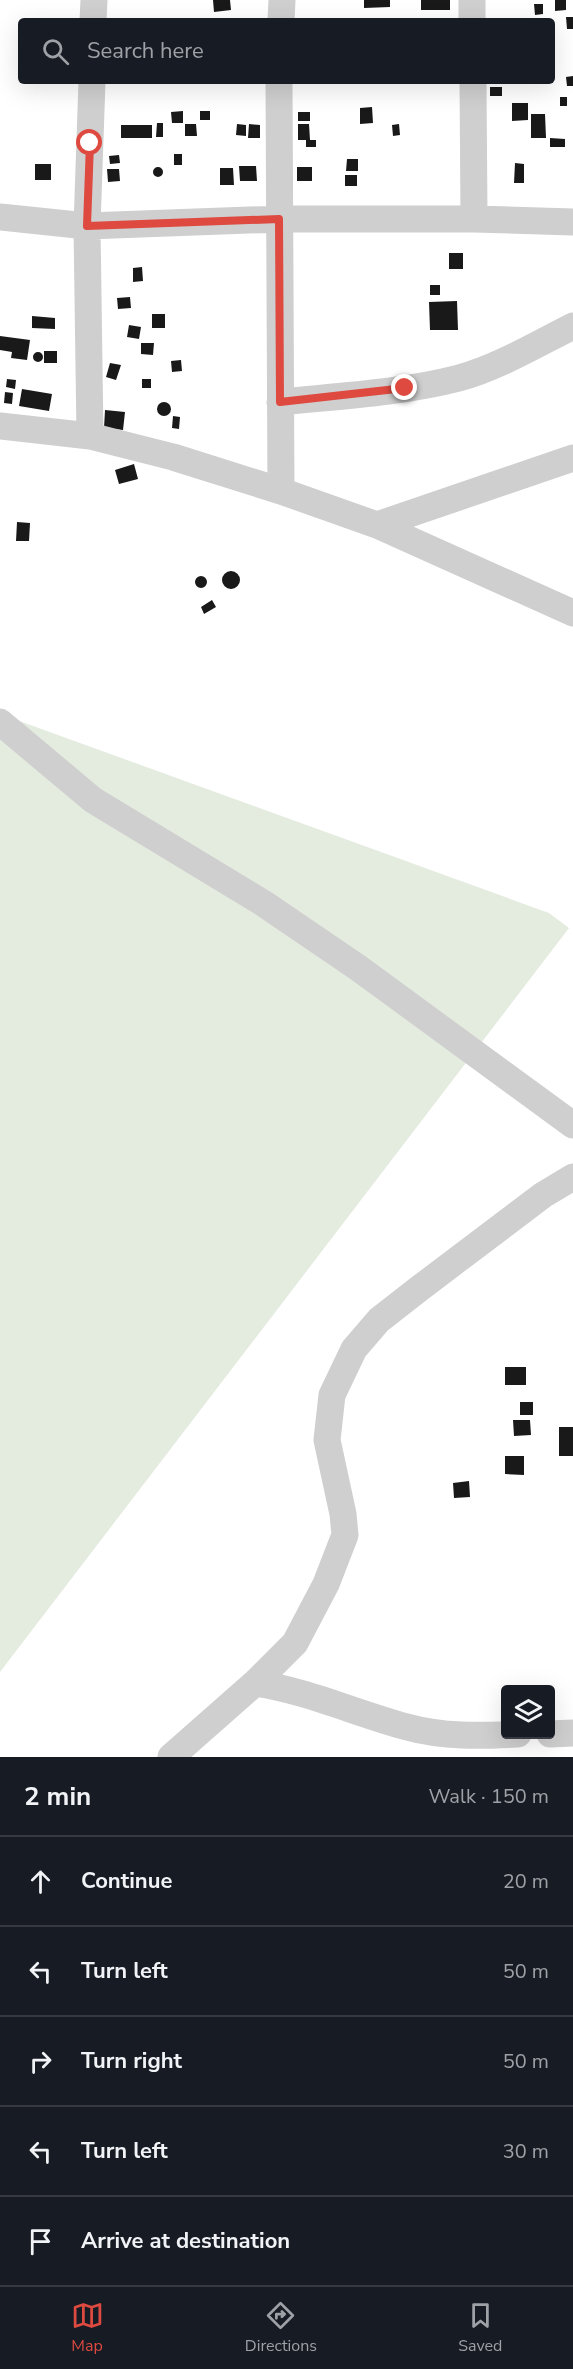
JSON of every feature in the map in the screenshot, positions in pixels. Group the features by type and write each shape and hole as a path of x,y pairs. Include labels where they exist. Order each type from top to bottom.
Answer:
{"street":[{"path":"93,18 94,0"},
{"path":"281,18 282,0"},
{"path":"472,0 472,18"},
{"path":"90,436 87,226 92,84"},
{"path":"279,84 282,491"},
{"path":"473,84 474,219"},
{"path":"0,217 87,226 279,219 474,219 573,222"},
{"path":"280,402 387,391 460,377 518,354 573,326"},
{"path":"0,426 90,436 173,457 282,491 377,525 573,614"},
{"path":"377,525 573,458"},
{"path":"0,722 93,800 263,903 357,967 573,1125"},
{"path":"175,1756 295,1643 326,1584 345,1535 344,1514 333,1479 327,1440 332,1395 354,1349 379,1320 412,1294 543,1195 573,1177"},
{"path":"255,1683 292,1689 408,1727 468,1736 501,1735"},
{"path":"555,1734 573,1733"}],"shaded area":[{"path":"0,714 549,913 569,928 0,1672"}],"building":[{"path":"213,0 230,0 231,10 214,12"},
{"path":"364,0 390,0 390,7 364,8"},
{"path":"421,0 450,0 450,10 421,10"},
{"path":"555,0 566,0 566,10 555,11"},
{"path":"534,4 543,4 543,14 535,15"},
{"path":"566,17 573,17 573,29 567,29"},
{"path":"573,76 573,86 567,86 566,77"},
{"path":"490,87 502,87 502,96 490,96"},
{"path":"560,97 567,97 567,106 560,106"},
{"path":"512,103 528,103 528,120 512,121"},
{"path":"372,107 373,123 360,124 360,108"},
{"path":"183,111 183,123 172,123 171,112"},
{"path":"200,111 210,111 210,120 200,120"},
{"path":"298,112 310,112 310,121 298,121"},
{"path":"531,114 545,114 546,138 531,138"},
{"path":"157,123 163,123 163,137 156,137"},
{"path":"185,124 196,124 197,136 185,136"},
{"path":"237,124 246,125 246,136 236,135"},
{"path":"249,124 260,125 260,138 248,138"},
{"path":"298,124 309,124 310,140 316,140 316,147 306,147 306,140 298,140"},
{"path":"399,124 400,135 393,136 392,125"},
{"path":"121,125 152,125 152,138 121,138"},
{"path":"550,138 565,139 565,147 550,147"},
{"path":"174,154 182,154 182,165 174,165"},
{"path":"119,155 120,163 110,164 109,156"},
{"path":"347,159 358,159 358,171 346,171"},
{"path":"515,163 524,164 524,183 514,183"},
{"path":"35,164 51,164 51,180 35,180"},
{"path":"239,166 256,166 257,181 240,181"},
{"path":"158,167 162,168 162,176 158,177 154,176 153,172 154,168"},
{"path":"297,167 312,167 312,181 297,181"},
{"path":"220,168 233,168 234,185 220,185"},
{"path":"107,169 119,169 120,181 108,182"},
{"path":"345,175 357,175 357,186 345,186"},
{"path":"449,253 463,253 463,269 449,269"},
{"path":"142,267 143,281 133,282 133,268"},
{"path":"430,285 440,285 440,295 430,295"},
{"path":"130,297 131,308 118,309 117,298"},
{"path":"457,301 458,330 430,330 429,302"},
{"path":"152,314 165,314 165,328 152,328"},
{"path":"32,316 55,318 55,329 32,328"},
{"path":"129,325 141,327 139,339 127,337"},
{"path":"0,336 30,340 27,360 11,358 12,352 0,350"},
{"path":"141,343 154,343 153,355 141,354"},
{"path":"44,351 57,351 57,363 44,363"},
{"path":"38,352 43,357 38,362 33,357"},
{"path":"181,360 182,371 172,372 171,361"},
{"path":"110,363 121,365 116,380 106,377"},
{"path":"7,379 16,380 15,389 6,387"},
{"path":"142,379 151,379 151,388 142,388"},
{"path":"22,389 52,394 49,411 19,406"},
{"path":"5,392 13,393 12,404 4,403"},
{"path":"164,402 169,404 171,409 169,414 164,416 159,414 157,409 159,404"},
{"path":"105,410 125,412 123,430 104,428"},
{"path":"173,416 180,417 179,429 172,428"},
{"path":"134,464 138,479 119,484 115,470"},
{"path":"17,522 30,523 29,541 16,541"},
{"path":"231,571 237,574 240,580 237,586 231,589 225,586 222,580 225,574"},
{"path":"203,576 207,582 203,588 199,588 195,580"},
{"path":"212,600 216,607 204,614 201,607"},
{"path":"505,1367 526,1367 526,1385 505,1385"},
{"path":"520,1402 533,1402 533,1415 520,1415"},
{"path":"513,1420 530,1420 531,1435 514,1436"},
{"path":"559,1427 573,1427 573,1456 559,1456"},
{"path":"505,1456 524,1456 524,1475 505,1474"},
{"path":"469,1481 470,1497 454,1498 453,1483"}],"route":[{"path":"90,143 87,226 279,219 280,402 405,388"}]}
